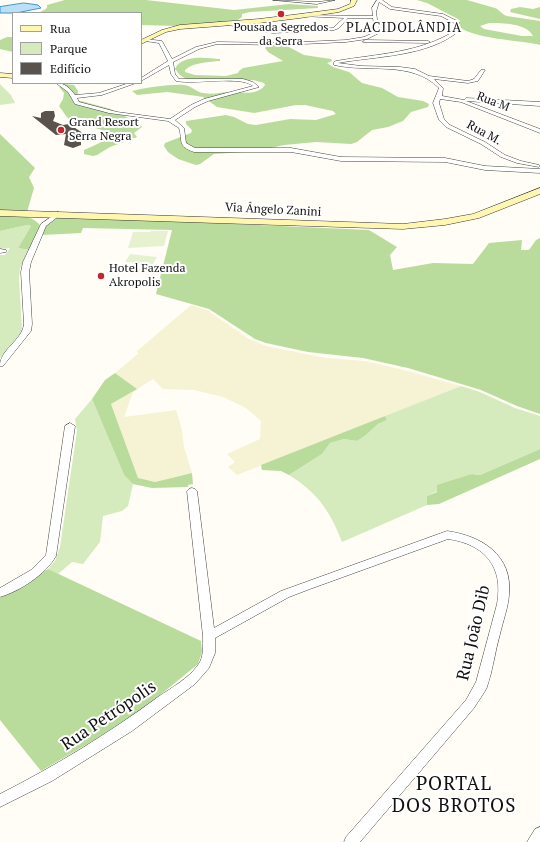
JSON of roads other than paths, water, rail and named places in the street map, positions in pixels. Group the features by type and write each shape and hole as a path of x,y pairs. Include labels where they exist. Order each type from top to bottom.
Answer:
{"street":[{"path":"275,0 323,3 333,0"},
{"path":"144,41 175,28 219,23 259,21 339,10 352,5 354,0"},
{"path":"340,41 371,37 377,33 374,8 379,0 386,5 397,9 436,14 450,19 458,23 458,30 440,42 429,46 368,58 336,62 336,64 342,66 405,69 429,76 468,82 476,80 483,72"},
{"path":"385,0 397,9"},
{"path":"303,16 374,17"},
{"path":"219,23 263,31 286,32 334,29 338,27 347,17"},
{"path":"144,41 160,42 171,61 173,74 178,80 196,82 242,80 254,83 257,87 206,100 193,106 170,121"},
{"path":"142,79 161,69 171,61 210,44 217,43 277,44 340,41 440,42"},
{"path":"0,75 12,76"},
{"path":"429,76 441,90 451,98 540,104"},
{"path":"60,84 73,94 77,103 89,108 115,114 170,121 180,126 186,146 194,150 291,150 341,159 445,160 485,168 540,171"},
{"path":"74,97 100,94 131,84"},
{"path":"438,97 441,90"},
{"name":"Rua M","path":"438,97 451,98 540,131"},
{"name":"Rua M.","path":"438,97 436,103 442,120 448,126 483,143 503,156 540,167"},
{"name":"Via Ângelo Zanini","path":"0,213 58,214 373,228 404,227 443,223 471,217 492,211 540,191"},
{"path":"31,214 43,225"},
{"path":"0,364 27,331 28,324 25,272 27,262 43,225 58,214"},
{"path":"0,594 47,564 51,556 70,426"},
{"name":"Rua Petrópolis","path":"0,801 47,777 114,735 191,680 203,668 209,653 209,636 192,491"},
{"name":"Rua João Dib","path":"209,636 292,592 447,534 461,536 477,542 489,551 498,563 504,578 504,595 480,687 470,704 352,842"},
{"path":"534,842 540,834"}],"water":[{"path":"24,3 38,5 41,8 21,12 0,13 0,7"}],"place":[{"name":"Pousada Segredos da Serra","path":"281,14"},
{"name":"Grand Resort Serra Negra","path":"61,130"},
{"name":"Hotel Fazenda Akropolis","path":"101,276"}],"district":[{"name":"PLACIDOLÂNDIA","path":"404,28"},
{"name":"PORTAL DOS BROTOS","path":"454,796"}]}
